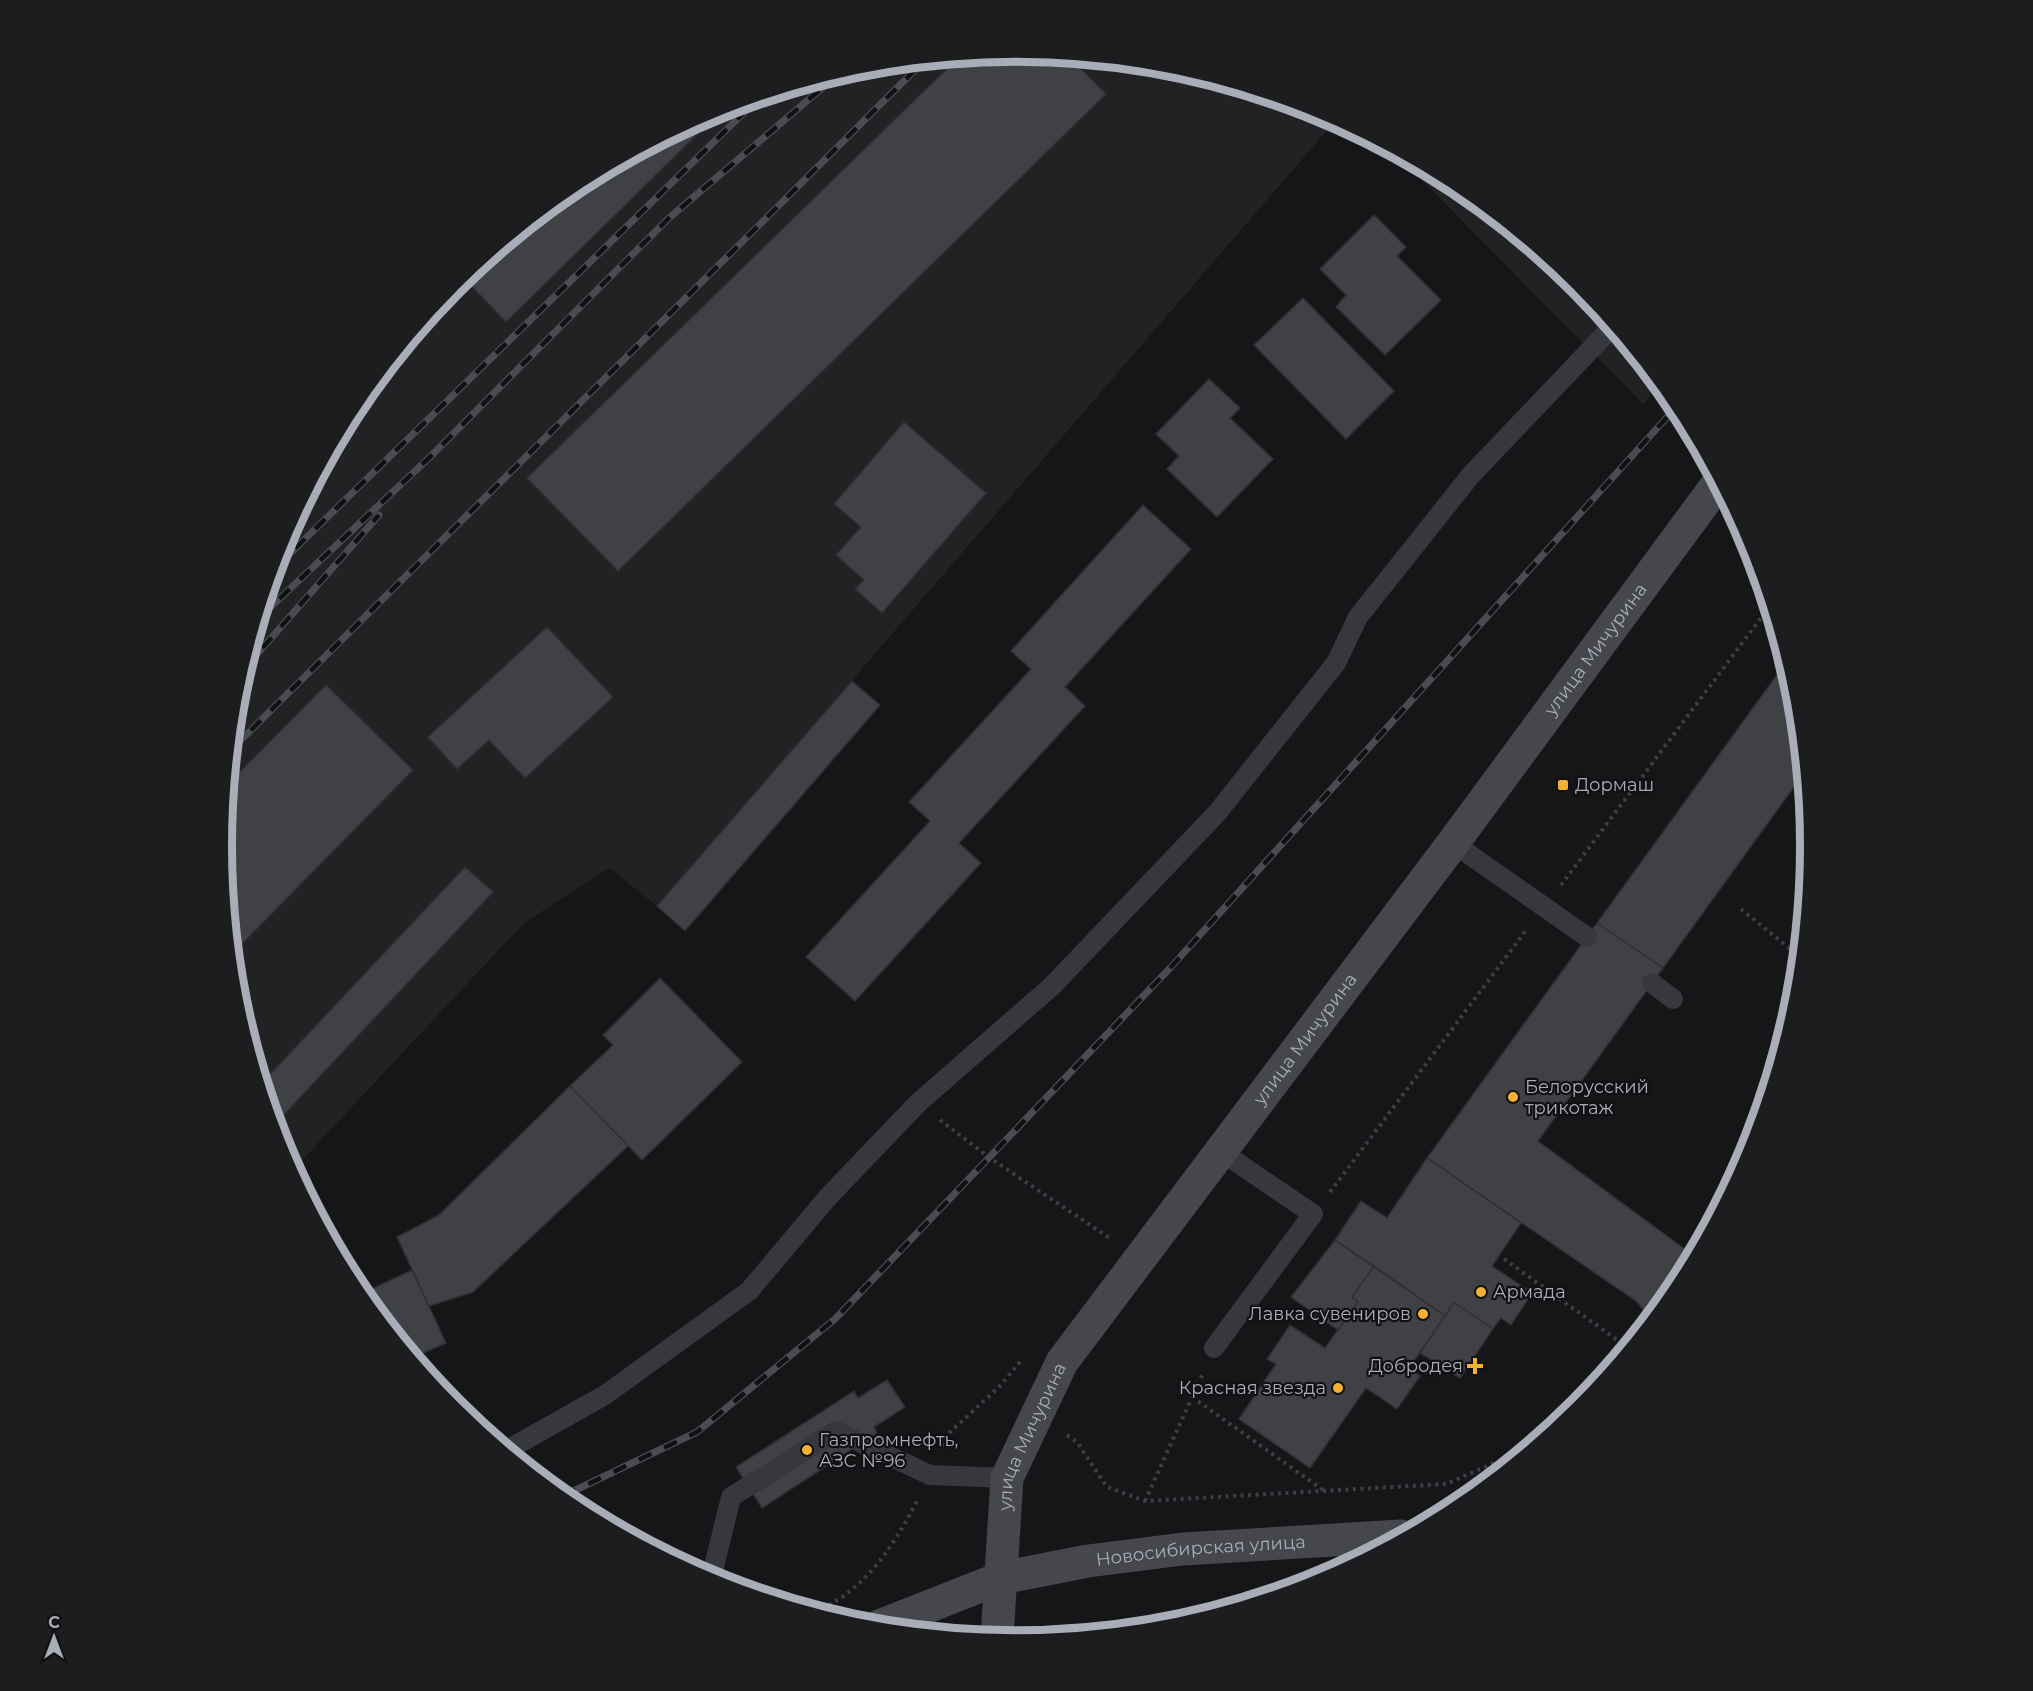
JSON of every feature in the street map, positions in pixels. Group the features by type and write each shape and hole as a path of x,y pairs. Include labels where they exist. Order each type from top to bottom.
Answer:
{"main road":[{"name":"улица Мичурина","path":"998,1629 1007,1478 1062,1362 1453,843 1714,489"},
{"name":"Новосибирская улица","path":"895,1620 1001,1578 1088,1561 1183,1549 1385,1537"}],"lane":[{"path":"514,1446 605,1395 749,1291 829,1196 918,1103 1052,986 1217,813 1336,663 1358,617 1472,475 1608,331"},
{"path":"1453,843 1587,937"},
{"path":"1652,983 1673,999"},
{"path":"1214,1348 1313,1214 1220,1151"},
{"path":"713,1569 731,1497 836,1431 930,1475 1007,1478"}],"path":[{"path":"1741,909 1793,952"},
{"path":"918,1103 990,1158 1115,1241"},
{"path":"1504,1259 1622,1343"},
{"path":"1145,1501 1214,1348"},
{"path":"827,1606 836,1602 878,1566 907,1521 947,1435 999,1387 1026,1354"},
{"path":"1192,1397 1324,1491"},
{"path":"1077,1443 1107,1487 1145,1501 1446,1484 1499,1463"}],"shaded area":[{"path":"965,63 1068,63 1119,68 1219,88 1269,103 1330,127 657,906 609,868 524,923 300,1163 274,1098 259,1048 239,948 232,846 239,743 248,693 259,643 274,593 313,499 338,453 395,368 462,291 539,224 581,194 670,142 764,103 814,88 864,77 914,68"},
{"path":"1410,168 1494,224 1571,291 1606,329 1654,390 1643,404"}],"building":[{"path":"1016,62 1076,64 1106,94 618,571 527,478 951,64"},
{"path":"706,125 506,322 470,284 539,224 581,194 670,142"},
{"path":"1374,215 1406,247 1397,256 1441,300 1385,355 1336,307 1346,295 1320,269"},
{"path":"1303,298 1394,391 1346,439 1254,345"},
{"path":"1209,379 1240,408 1230,418 1273,459 1217,517 1167,469 1179,456 1156,434"},
{"path":"904,422 986,493 882,613 855,589 864,580 836,555 861,527 834,504"},
{"path":"1143,505 1191,549 1065,687 1085,706 959,843 981,863 855,1001 806,957 930,821 909,802 1031,669 1011,651"},
{"path":"547,627 613,697 525,778 489,740 457,769 428,737"},
{"path":"1780,671 1794,743 1798,782 1663,968 1597,923"},
{"path":"852,681 880,705 685,931 657,906"},
{"path":"326,685 413,770 239,947 232,846 236,776"},
{"path":"465,867 493,892 281,1117 268,1077"},
{"path":"1597,923 1663,968 1538,1141 1687,1251 1646,1312 1636,1301 1427,1158"},
{"path":"660,978 742,1062 642,1160 570,1086 613,1045 603,1035"},
{"path":"570,1086 628,1146 473,1292 429,1306 397,1237 439,1215"},
{"path":"1427,1158 1521,1223 1492,1266 1532,1293 1511,1325 1501,1318 1493,1329 1454,1302 1445,1316 1335,1240 1361,1201 1387,1218"},
{"path":"1335,1240 1374,1266 1352,1297 1358,1302 1338,1330 1291,1297"},
{"path":"1374,1266 1445,1316 1409,1368 1420,1376 1397,1409 1366,1388 1310,1468 1239,1419 1276,1364 1267,1359 1290,1325 1325,1348 1358,1302 1352,1297"},
{"path":"412,1270 446,1343 421,1354 371,1289"},
{"path":"1454,1302 1493,1329 1460,1378 1420,1353"},
{"name":"Газпромнефть, АЗС №96","path":"887,1380 905,1407 874,1427 877,1433 762,1508 736,1467 854,1391 858,1398"}],"railway":[{"path":"239,742 917,68"},
{"path":"269,608 431,456 669,218 825,86"},
{"path":"288,555 747,109"},
{"path":"573,1491 697,1432 835,1319 1171,967 1670,414"},
{"path":"256,655 379,515"}],"place":[{"name":"Дормаш","path":"1563,785"},
{"name":"Белорусский трикотаж","path":"1513,1097"},
{"name":"Армада","path":"1481,1292"},
{"name":"Лавка сувениров","path":"1423,1314"},
{"name":"Добродея","path":"1475,1366"},
{"name":"Красная звезда","path":"1338,1388"},
{"name":"Газпромнефть, АЗС №96","path":"807,1450"}]}
